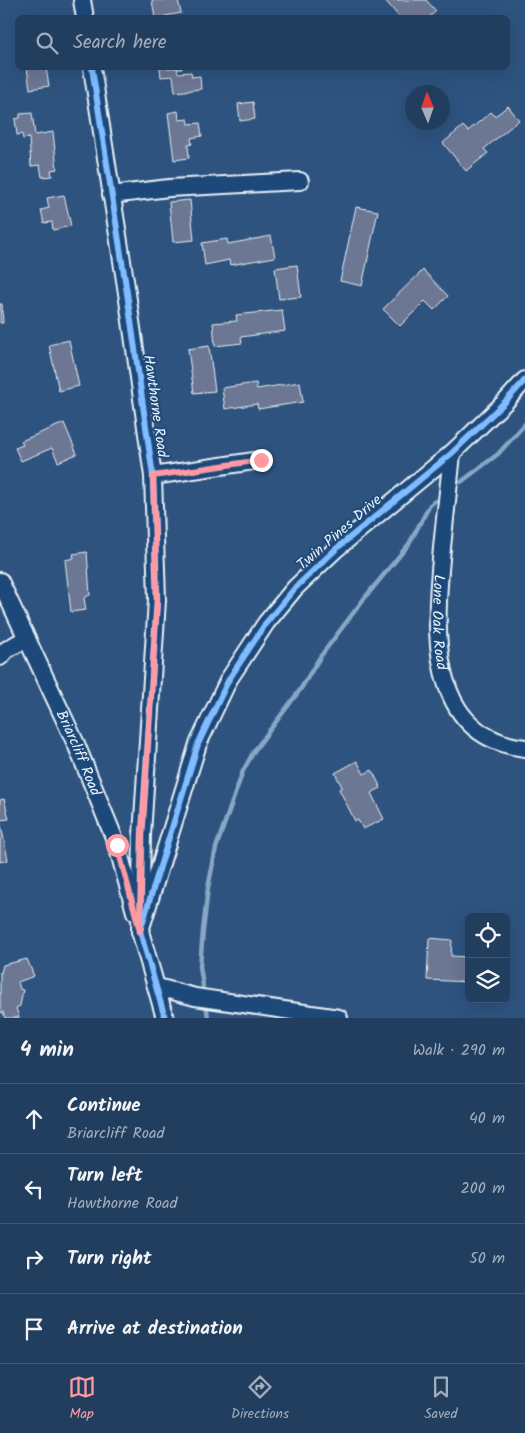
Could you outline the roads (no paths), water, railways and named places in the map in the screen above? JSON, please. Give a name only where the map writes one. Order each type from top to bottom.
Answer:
[{"type":"street","points":[[82,0],[84,15]]},
{"type":"street","name":"Hawthorne Road","points":[[92,70],[153,476],[157,600],[142,835],[140,931]]},
{"type":"street","points":[[111,195],[169,188],[300,181]]},
{"type":"street","name":"Twin Pines Drive","points":[[140,931],[198,744],[229,679],[266,623],[295,588],[336,548],[452,453],[525,380]]},
{"type":"street","name":"Lone Oak Road","points":[[452,453],[438,593],[438,648],[446,684],[459,712],[473,728],[492,738],[525,748]]},
{"type":"street","points":[[153,476],[261,460]]},
{"type":"street","name":"Briarcliff Road","points":[[0,581],[76,744],[117,845],[140,931]]},
{"type":"street","points":[[0,657],[6,650],[27,638]]},
{"type":"street","points":[[140,931],[165,1018]]},
{"type":"street","points":[[157,987],[195,997],[339,1018]]},
{"type":"waterway","points":[[461,482],[498,454],[525,424]]},
{"type":"waterway","points":[[203,986],[200,966],[208,888],[216,848],[243,771],[254,751],[300,690],[320,657],[409,544],[430,505],[435,501]]},
{"type":"waterway","points":[[206,1003],[208,1018]]}]
